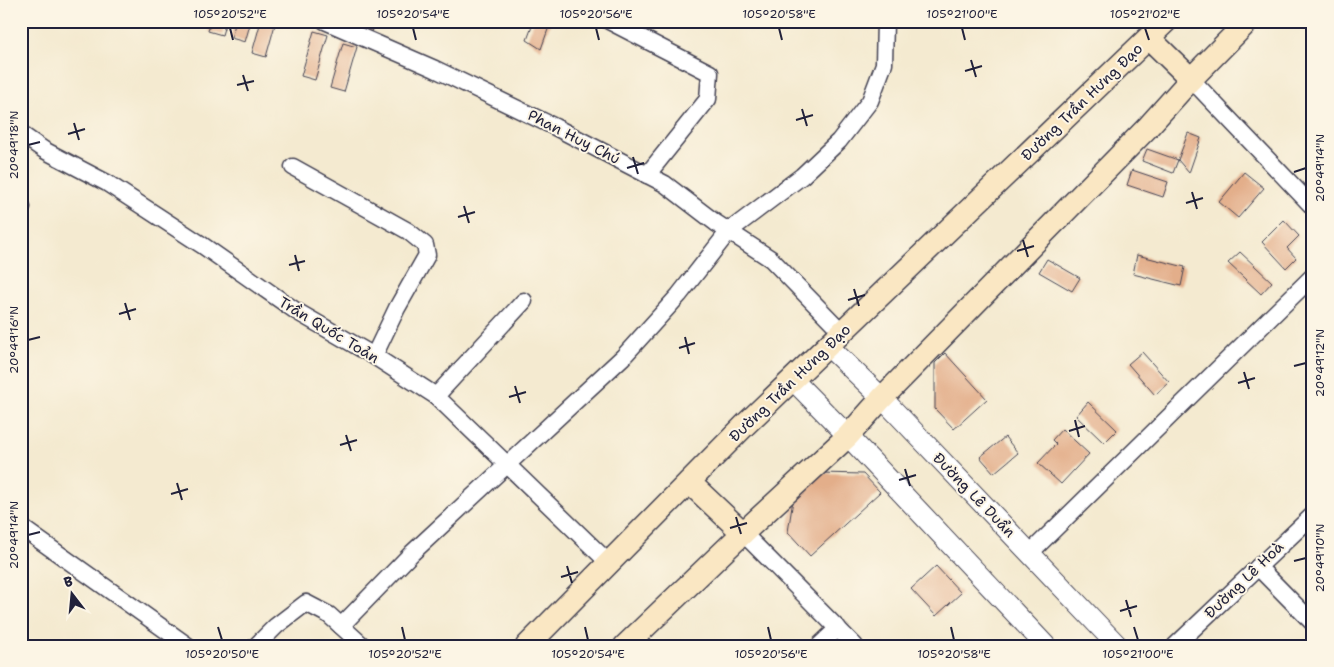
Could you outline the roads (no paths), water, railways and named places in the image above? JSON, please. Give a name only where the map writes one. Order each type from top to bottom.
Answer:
[{"type":"main road","name":"Đường Trần Hưng Đạo","points":[[527,646],[793,380],[1166,21]]},
{"type":"main road","points":[[625,646],[848,436],[882,398],[1147,128],[1191,79],[1248,21]]},
{"type":"main road","points":[[1149,38],[1191,79]]},
{"type":"main road","points":[[689,482],[743,533]]},
{"type":"street","name":"Phan Huy Chú","points":[[325,21],[436,69],[555,127],[665,184],[771,259],[835,339]]},
{"type":"street","points":[[609,21],[710,73],[708,99],[647,175]]},
{"type":"street","points":[[341,626],[412,553],[624,357],[679,295],[729,231],[802,176],[839,141],[870,101],[884,64],[885,21]]},
{"type":"street","points":[[1191,79],[1313,207]]},
{"type":"street","name":"Trần Quốc Toản","points":[[21,134],[44,150],[107,183],[202,245],[296,312],[374,356],[436,396],[609,563]]},
{"type":"street","points":[[293,167],[408,231],[425,244],[427,255],[396,308],[374,356]]},
{"type":"street","points":[[1030,552],[1313,276]]},
{"type":"street","points":[[436,396],[524,301]]},
{"type":"street","name":"Đường Lê Duẩn","points":[[835,339],[882,398],[1118,646]]},
{"type":"street","points":[[793,380],[1046,646]]},
{"type":"street","name":"Đường Lê Hoà","points":[[1175,646],[1313,515]]},
{"type":"street","points":[[21,527],[188,646]]},
{"type":"street","points":[[743,533],[855,646]]},
{"type":"street","points":[[1258,567],[1313,623]]},
{"type":"street","points":[[256,646],[276,626],[306,603],[328,615],[363,646]]},
{"type":"street","points":[[819,646],[838,628]]}]
